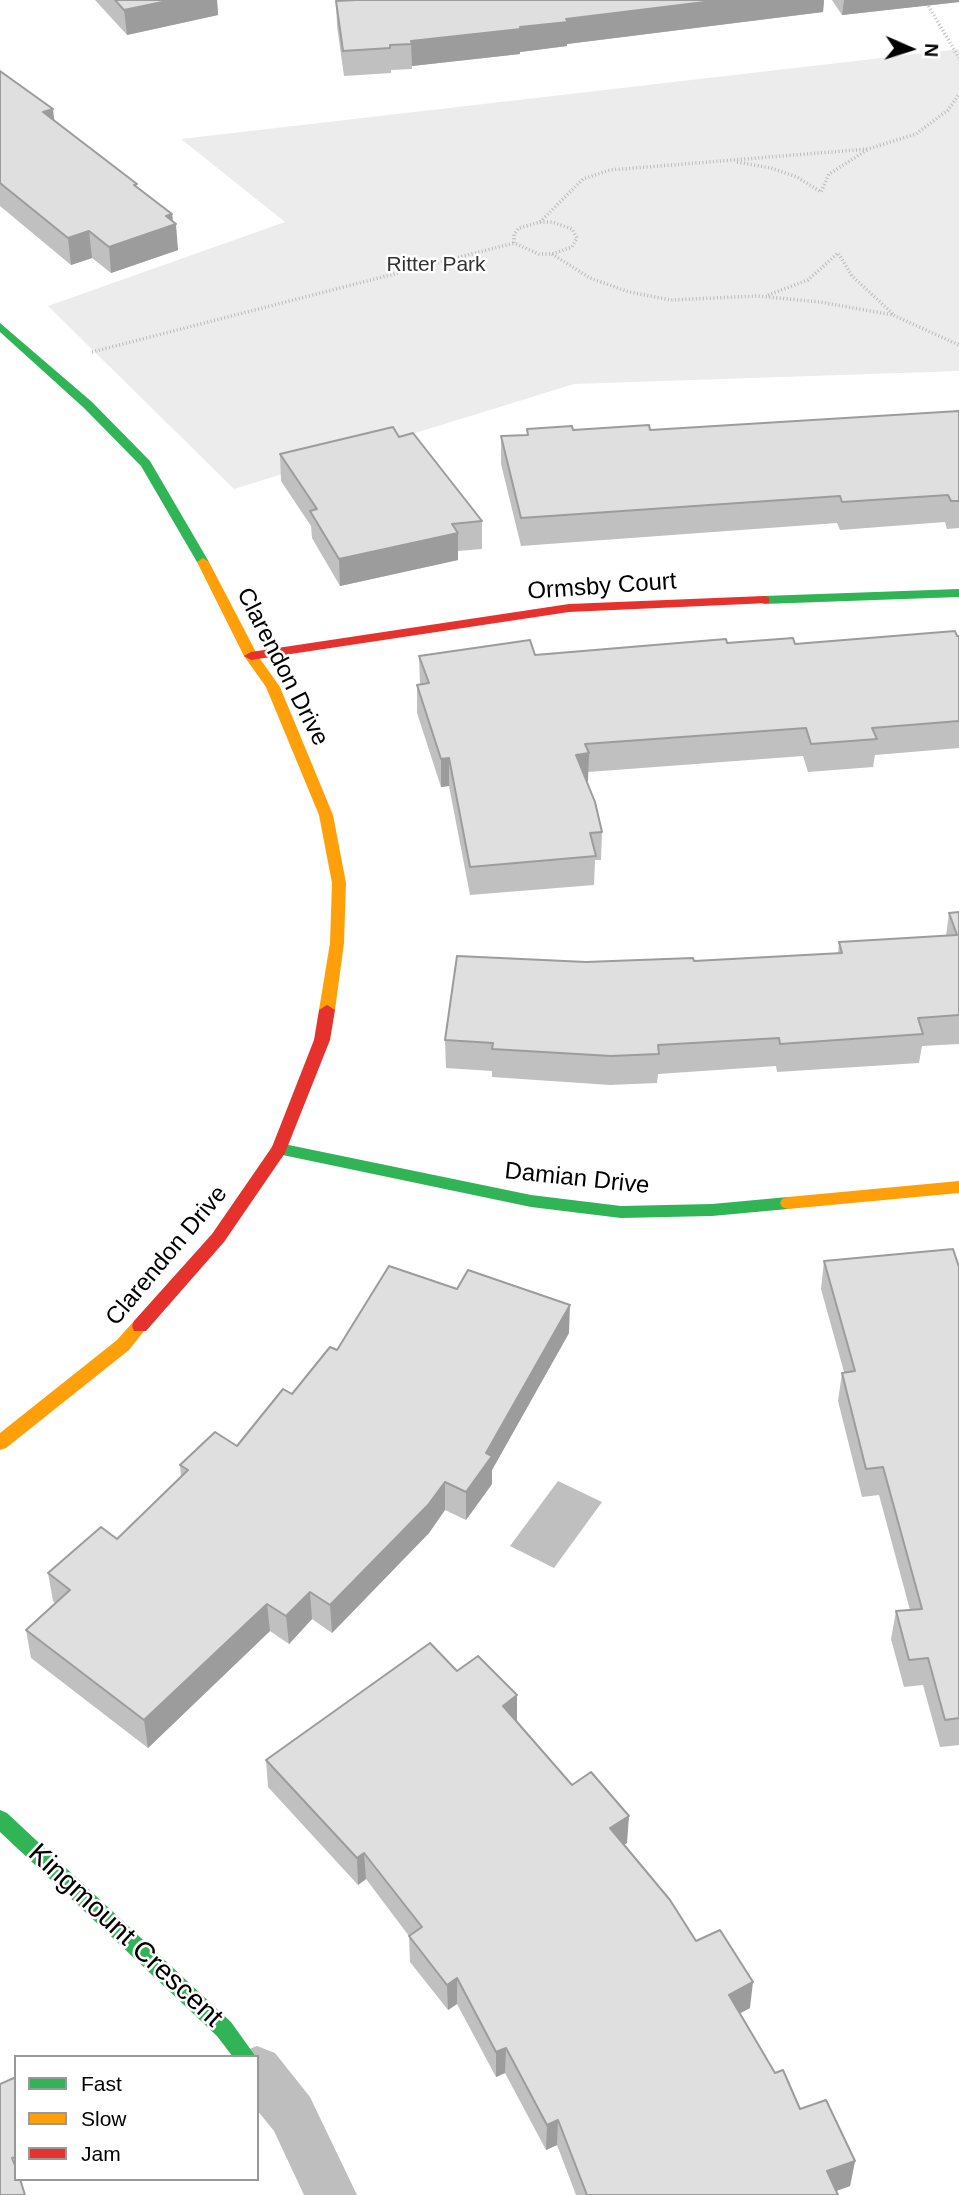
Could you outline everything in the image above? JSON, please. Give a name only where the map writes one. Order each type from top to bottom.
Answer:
[{"type":"street","name":"Clarendon Drive","points":[[0,326],[146,464],[200,553],[251,656],[273,687],[326,815],[339,883],[337,943],[322,1040],[279,1149],[218,1238],[123,1345],[0,1443]]},
{"type":"street","name":"Ormsby Court","points":[[251,656],[569,608],[959,593]]},
{"type":"street","name":"Damian Drive","points":[[279,1149],[531,1201],[621,1212],[712,1210],[959,1187]]},
{"type":"street","name":"Kingmount Crescent","points":[[0,1819],[224,2029],[244,2055]]},
{"type":"street","points":[[259,2073],[292,2114],[331,2195]]},
{"type":"path","points":[[925,0],[959,58]]},
{"type":"path","points":[[540,222],[583,179],[610,170],[868,149],[916,134],[948,110],[959,94]]},
{"type":"path","points":[[727,161],[771,168],[797,177],[821,192],[829,174],[868,149]]},
{"type":"path","points":[[514,243],[514,234],[519,228],[540,222],[564,225],[574,231],[577,238],[572,247],[552,254]]},
{"type":"path","points":[[43,365],[514,243],[527,251],[552,254],[590,278],[629,292],[671,300],[766,296],[893,315],[959,345]]},
{"type":"path","points":[[766,296],[808,280],[838,253],[852,276],[893,315]]},
{"type":"green space","name":"Ritter Park","points":[[959,49],[959,371],[574,384],[234,489],[48,306],[285,222],[181,139]]},
{"type":"shaded area","points":[[558,1481],[602,1502],[554,1568],[510,1546]]},
{"type":"building","points":[[115,0],[172,0],[124,10]]},
{"type":"building","points":[[721,0],[566,19],[568,22],[520,27],[521,29],[411,41],[412,44],[390,45],[390,48],[343,51],[336,1]]},
{"type":"building","points":[[0,71],[53,109],[43,112],[137,184],[134,185],[172,214],[166,216],[176,224],[109,247],[89,231],[68,238],[0,183]]},
{"type":"building","points":[[959,411],[959,501],[951,501],[948,495],[842,502],[840,496],[521,518],[501,436],[528,435],[527,429],[572,426],[573,430],[649,425],[650,430]]},
{"type":"building","points":[[393,427],[399,437],[413,433],[482,521],[452,524],[458,533],[339,559],[310,511],[317,509],[280,454]]},
{"type":"building","points":[[955,631],[959,636],[959,721],[872,728],[877,739],[811,744],[806,728],[585,744],[589,753],[576,755],[595,802],[602,832],[590,833],[596,856],[470,867],[449,758],[441,759],[417,685],[429,683],[419,656],[530,640],[535,655],[726,639],[727,643],[793,638],[795,644]]},
{"type":"building","points":[[959,912],[959,1015],[918,1018],[923,1034],[780,1044],[779,1038],[658,1045],[659,1054],[611,1056],[492,1049],[493,1043],[445,1040],[457,956],[586,962],[693,958],[694,961],[842,953],[839,942],[957,935],[949,913]]},
{"type":"building","points":[[953,1249],[959,1267],[959,1718],[945,1720],[928,1658],[909,1660],[896,1611],[922,1609],[883,1467],[866,1469],[842,1373],[855,1371],[824,1261]]},
{"type":"building","points":[[389,1266],[457,1289],[468,1270],[570,1305],[486,1453],[492,1456],[466,1492],[445,1482],[428,1505],[330,1605],[310,1592],[286,1616],[267,1604],[144,1720],[26,1630],[70,1590],[48,1573],[101,1527],[117,1539],[188,1470],[180,1465],[215,1432],[237,1446],[283,1389],[292,1394],[330,1347],[337,1350]]},
{"type":"building","points":[[430,1643],[457,1671],[478,1656],[517,1695],[503,1706],[572,1785],[591,1772],[629,1816],[610,1828],[670,1900],[696,1941],[720,1930],[753,1982],[729,1995],[775,2073],[783,2070],[800,2109],[826,2100],[855,2161],[827,2171],[838,2195],[587,2195],[558,2120],[547,2125],[506,2048],[496,2052],[457,1978],[447,1985],[409,1936],[422,1927],[364,1853],[357,1858],[266,1760]]},
{"type":"building","points":[[14,2078],[14,2181],[21,2181],[25,2195],[0,2195],[0,2084]]},
{"type":"traffic: fast","points":[[0,326],[88,405],[146,464],[203,562]]},
{"type":"traffic: fast","points":[[764,600],[959,593]]},
{"type":"traffic: fast","points":[[279,1149],[531,1201],[621,1212],[712,1210],[788,1203]]},
{"type":"traffic: fast","points":[[0,1819],[224,2029],[244,2055]]},
{"type":"traffic: slow","points":[[203,562],[251,656],[273,687],[326,815],[339,883],[337,943],[327,1010]]},
{"type":"traffic: slow","points":[[788,1203],[959,1187]]},
{"type":"traffic: slow","points":[[0,1443],[123,1345],[140,1326]]},
{"type":"traffic: jam","points":[[251,656],[569,608],[764,600]]},
{"type":"traffic: jam","points":[[140,1326],[218,1238],[279,1149],[322,1040],[327,1010]]}]
